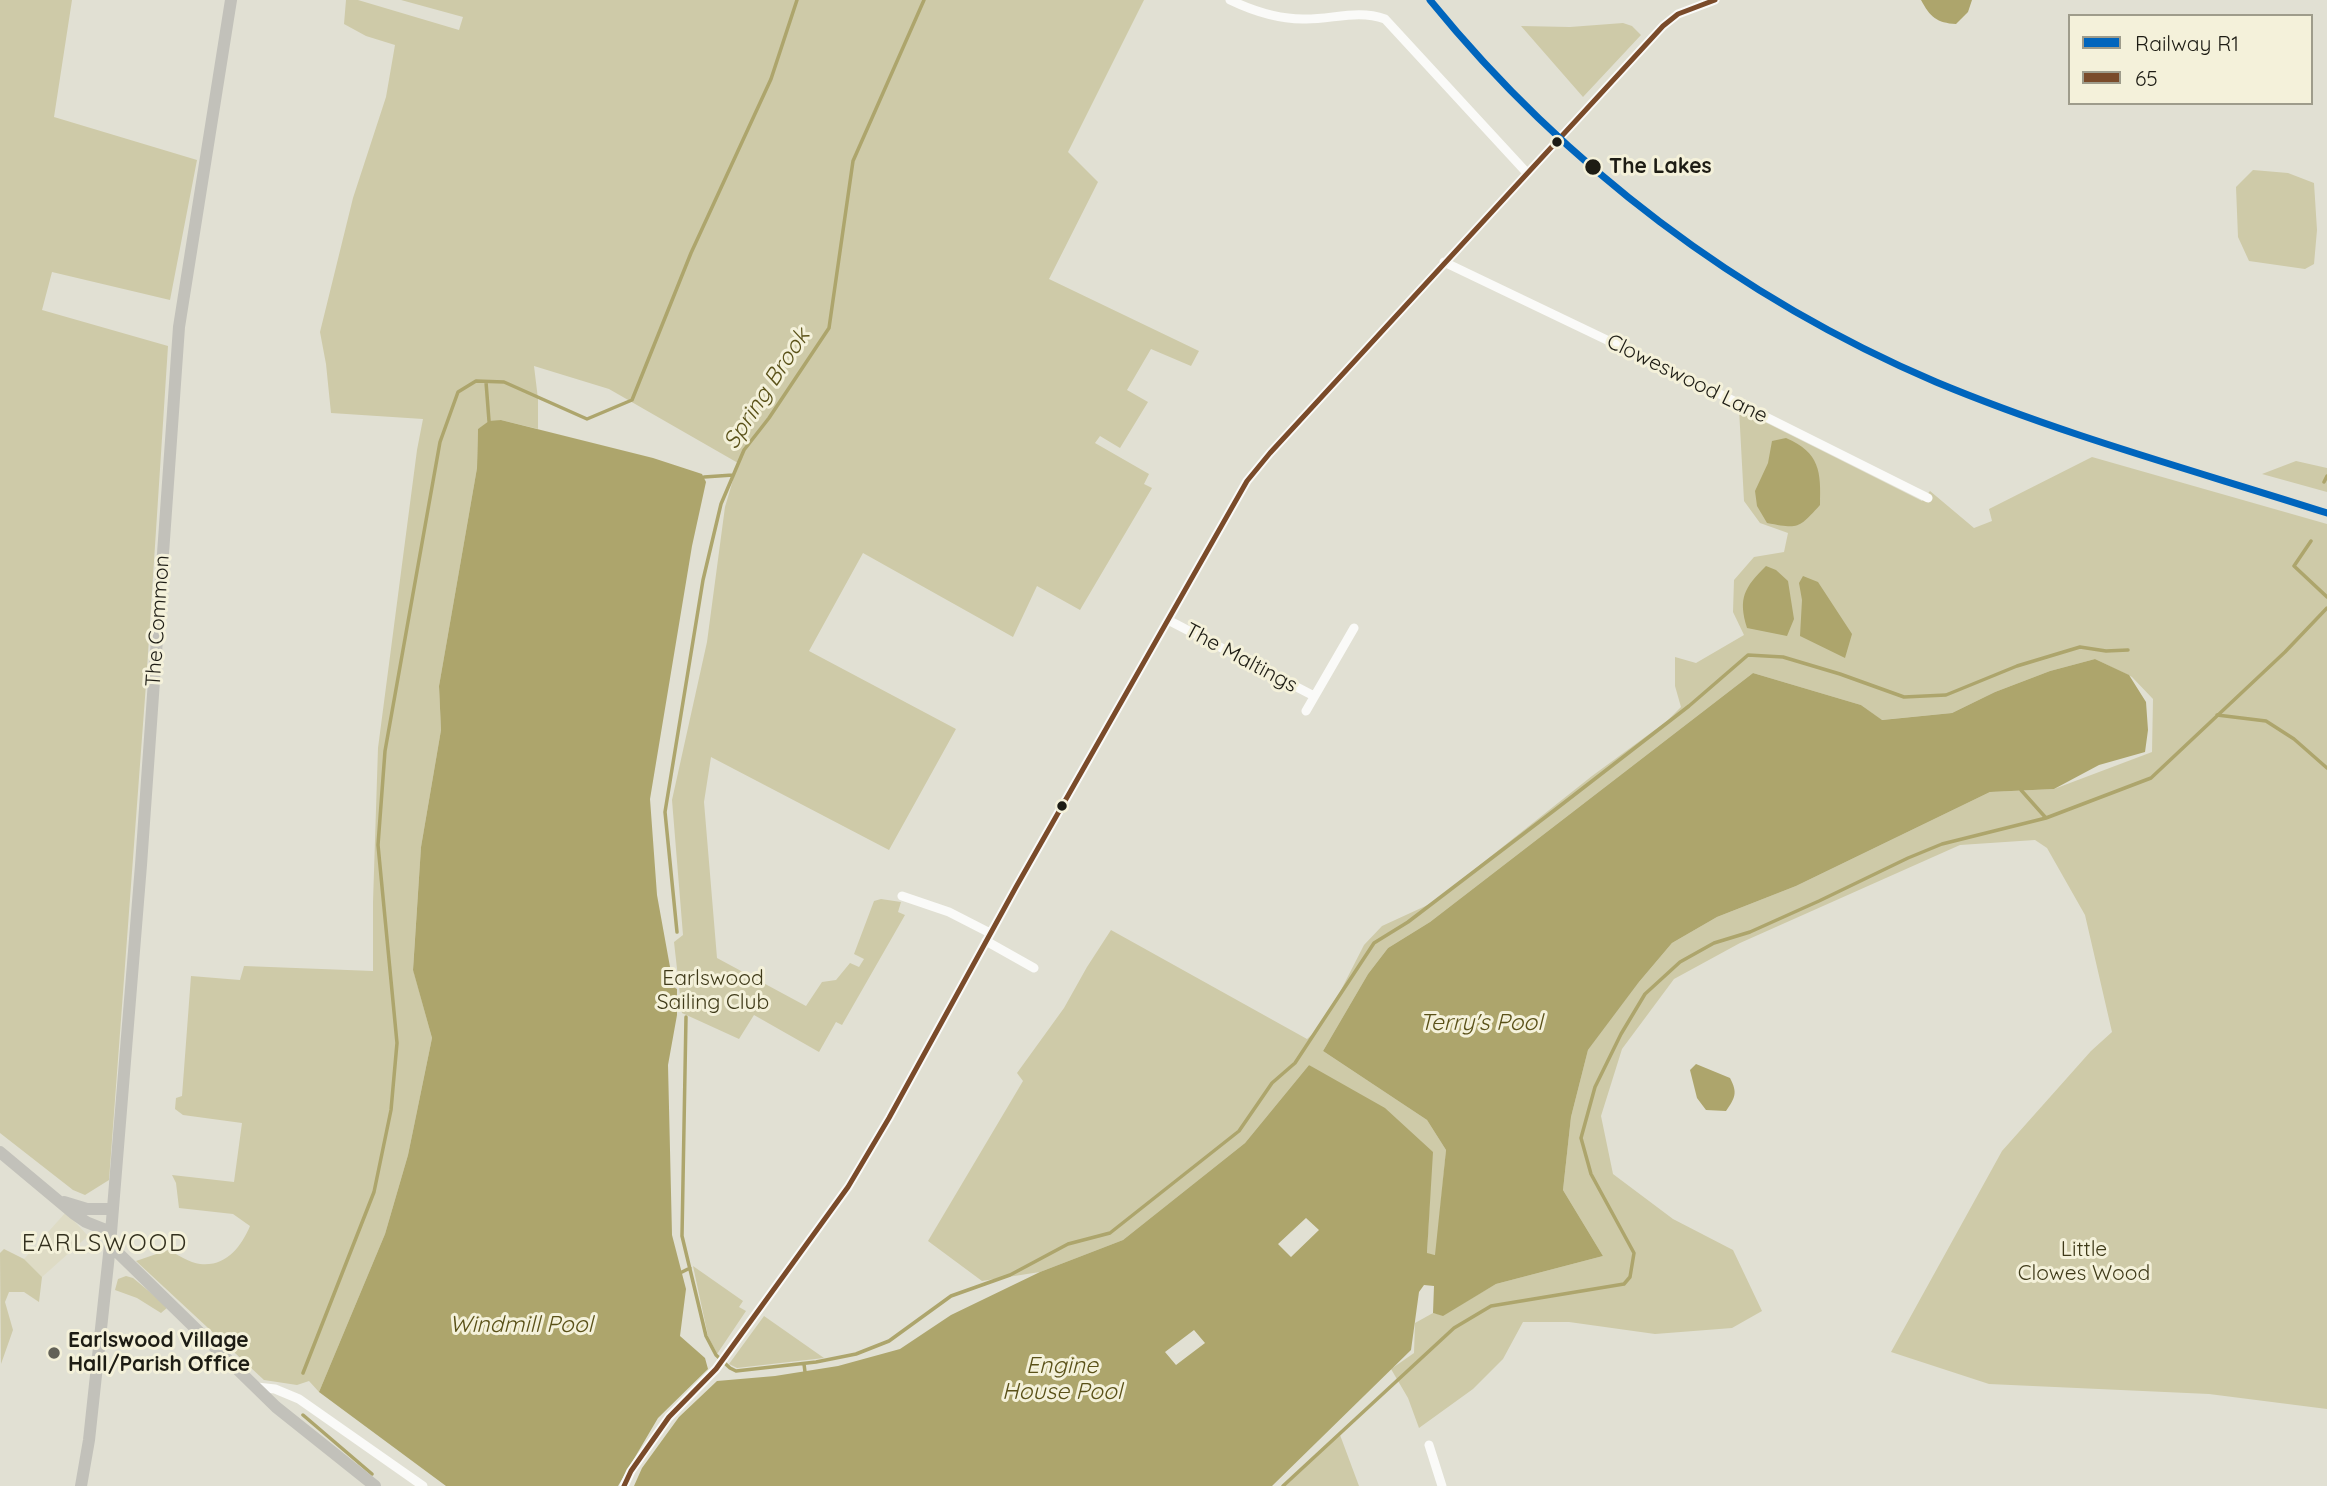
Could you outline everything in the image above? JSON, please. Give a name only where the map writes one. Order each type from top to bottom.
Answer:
[{"type":"main road","name":"The Common","points":[[81,1486],[89,1440],[113,1209],[142,851],[179,327],[231,0]]},
{"type":"main road","points":[[0,1152],[86,1222],[110,1238],[276,1407],[375,1486]]},
{"type":"main road","points":[[60,1201],[86,1209],[113,1209]]},
{"type":"street","points":[[1230,0],[1249,9],[1275,16],[1303,19],[1370,14],[1385,19],[1527,173]]},
{"type":"street","points":[[624,1486],[631,1471],[669,1417],[716,1369],[848,1187],[1247,481],[1444,262],[1663,26],[1678,14],[1715,0]]},
{"type":"street","name":"Cloweswood Lane","points":[[1444,262],[1730,399],[1928,498]]},
{"type":"street","name":"The Maltings","points":[[1168,620],[1314,696]]},
{"type":"street","name":"The Maltings","points":[[1306,711],[1354,628]]},
{"type":"street","points":[[902,896],[949,912],[1034,968]]},
{"type":"street","points":[[257,1387],[292,1395],[423,1486]]},
{"type":"street","points":[[1429,1445],[1442,1486]]},
{"type":"shaded area","points":[[66,1212],[88,1236],[42,1277],[24,1259]]},
{"type":"green space","points":[[0,0],[72,0],[54,117],[197,160],[170,300],[52,272],[42,310],[168,346],[109,1180],[85,1195],[73,1190],[0,1133]]},
{"type":"green space","name":"Earlswood Sailing Club","points":[[346,0],[358,0],[459,30],[463,17],[401,0],[1144,0],[1068,152],[1098,182],[1049,279],[1199,351],[1191,366],[1151,349],[1127,390],[1148,402],[1120,448],[1100,436],[1095,443],[1149,474],[1144,484],[1152,488],[1080,610],[1037,586],[1013,637],[863,553],[809,651],[956,729],[889,850],[711,757],[704,802],[717,958],[806,1006],[822,982],[836,980],[850,963],[859,967],[864,959],[854,954],[874,901],[881,899],[901,902],[898,912],[905,915],[842,1025],[836,1022],[819,1052],[754,1015],[739,1039],[682,1013],[674,942],[683,935],[672,800],[707,642],[725,507],[738,463],[609,389],[534,366],[538,429],[501,420],[478,429],[477,468],[439,686],[441,730],[421,847],[413,969],[432,1038],[408,1155],[385,1234],[319,1392],[309,1381],[297,1385],[264,1380],[136,1261],[168,1250],[196,1263],[218,1262],[237,1248],[250,1226],[233,1214],[179,1208],[176,1183],[172,1175],[234,1182],[242,1123],[183,1115],[175,1109],[176,1098],[182,1096],[191,976],[240,980],[244,966],[373,971],[378,748],[423,419],[331,413],[320,332],[353,198],[386,97],[395,45],[366,36],[344,24]]},
{"type":"green space","points":[[1623,23],[1632,26],[1641,35],[1583,97],[1521,26],[1570,27]]},
{"type":"green space","points":[[2253,170],[2288,173],[2314,183],[2317,230],[2314,264],[2305,269],[2249,261],[2238,237],[2236,187]]},
{"type":"green space","name":"Little Clowes Wood","points":[[1739,409],[1922,501],[1930,491],[1974,528],[1992,521],[1989,509],[2092,457],[2327,524],[2327,1409],[2209,1394],[1989,1384],[1891,1352],[2002,1151],[2091,1051],[2112,1032],[2085,915],[2047,848],[2035,840],[1960,845],[1740,943],[1674,979],[1622,1049],[1601,1116],[1613,1174],[1673,1219],[1733,1250],[1762,1311],[1732,1328],[1655,1334],[1569,1322],[1523,1322],[1503,1359],[1473,1389],[1419,1428],[1408,1398],[1391,1369],[1414,1353],[1415,1323],[1433,1313],[1443,1315],[1496,1284],[1603,1256],[1563,1190],[1571,1117],[1588,1050],[1672,943],[1717,917],[1796,886],[1990,792],[2054,789],[2152,752],[2153,699],[2132,677],[2095,659],[2050,671],[1995,692],[1952,713],[1881,720],[1861,705],[1753,673],[1430,922],[1388,948],[1368,974],[1323,1051],[1427,1120],[1446,1150],[1436,1255],[1427,1254],[1432,1152],[1309,1065],[1245,1143],[1123,1240],[1040,1272],[982,1281],[928,1241],[1023,1081],[1017,1073],[1064,1008],[1111,930],[1307,1039],[1317,1030],[1364,945],[1382,926],[1432,903],[1592,776],[1667,721],[1681,707],[1675,686],[1675,657],[1696,663],[1744,635],[1733,612],[1734,580],[1754,557],[1784,552],[1788,533],[1760,523],[1744,501]]},
{"type":"green space","points":[[2296,461],[2327,468],[2327,492],[2262,474]]},
{"type":"green space","points":[[4,1249],[24,1259],[42,1277],[39,1302],[24,1292],[9,1292],[5,1302],[13,1330],[1,1364],[0,1253]]},
{"type":"green space","points":[[693,1266],[743,1301],[739,1307],[746,1311],[717,1354],[708,1336]]},
{"type":"green space","points":[[126,1276],[133,1278],[168,1307],[161,1313],[137,1298],[115,1290],[118,1279]]},
{"type":"green space","points":[[764,1316],[824,1358],[737,1368],[729,1364]]},
{"type":"green space","points":[[1340,1435],[1359,1486],[1283,1486]]},
{"type":"water","points":[[1921,0],[1972,0],[1968,12],[1956,24],[1935,18]]},
{"type":"water","name":"Windmill Pool","points":[[501,420],[653,458],[702,474],[706,482],[692,546],[650,799],[657,895],[672,978],[669,984],[677,989],[677,1015],[668,1065],[672,1235],[686,1289],[680,1336],[705,1358],[708,1369],[658,1418],[618,1486],[446,1486],[319,1392],[385,1234],[408,1155],[432,1038],[413,970],[421,847],[441,730],[439,686],[477,468],[478,429],[489,421]]},
{"type":"water","points":[[1786,438],[1806,450],[1812,457],[1820,482],[1820,505],[1802,523],[1792,526],[1767,523],[1757,506],[1755,491],[1768,463],[1772,441]]},
{"type":"water","points":[[1766,566],[1776,570],[1788,581],[1794,619],[1787,636],[1747,628],[1744,618],[1745,594],[1752,581]]},
{"type":"water","points":[[1803,576],[1818,582],[1852,634],[1845,658],[1800,636],[1802,600],[1799,583]]},
{"type":"water","points":[[2095,659],[2129,675],[2146,702],[2148,730],[2145,752],[2099,765],[2054,789],[1990,792],[1796,886],[1717,917],[1672,943],[1588,1050],[1571,1117],[1563,1190],[1603,1256],[1496,1284],[1443,1316],[1433,1313],[1434,1286],[1424,1285],[1419,1292],[1411,1350],[1272,1486],[634,1486],[642,1468],[679,1417],[717,1381],[775,1376],[838,1366],[900,1349],[951,1315],[1040,1272],[1123,1240],[1245,1143],[1309,1065],[1385,1108],[1433,1152],[1427,1253],[1435,1255],[1446,1150],[1427,1120],[1323,1051],[1368,974],[1388,948],[1430,922],[1753,673],[1861,705],[1882,720],[1952,713],[1995,692],[2050,671]],"holes":[[[1306,1218],[1319,1230],[1291,1257],[1278,1244]],[[1194,1330],[1205,1343],[1176,1365],[1165,1352]]]},
{"type":"water","points":[[1696,1064],[1730,1078],[1734,1095],[1726,1111],[1706,1110],[1697,1098],[1690,1070]]},
{"type":"waterway","points":[[303,1373],[374,1192],[391,1110],[397,1043],[378,845],[385,751],[440,442],[458,392],[476,381],[504,382],[587,419],[632,400],[691,253],[771,79],[797,0]]},
{"type":"waterway","name":"Spring Brook","points":[[677,932],[665,812],[703,580],[721,504],[744,450],[769,418],[829,328],[853,161],[924,0]]},
{"type":"waterway","points":[[486,382],[489,421]]},
{"type":"waterway","points":[[704,477],[733,475]]},
{"type":"waterway","points":[[2324,482],[2327,476]]},
{"type":"waterway","points":[[2311,541],[2294,566],[2327,597]]},
{"type":"waterway","points":[[1283,1486],[1454,1328],[1491,1306],[1624,1284],[1630,1277],[1634,1253],[1591,1174],[1581,1138],[1595,1087],[1621,1034],[1645,994],[1680,962],[1714,943],[1750,932],[1942,844],[2046,818],[2151,778],[2285,652],[2327,608]]},
{"type":"waterway","points":[[686,1017],[682,1236],[706,1336],[716,1355],[736,1371],[816,1362],[856,1354],[889,1341],[951,1296],[1010,1275],[1068,1244],[1110,1233],[1239,1131],[1272,1083],[1295,1063],[1374,943],[1408,922],[1556,809],[1689,706],[1748,655],[1783,657],[1904,697],[1946,695],[2017,666],[2080,647],[2106,651],[2128,650]]},
{"type":"waterway","points":[[2217,715],[2266,721],[2294,739],[2327,768]]},
{"type":"waterway","points":[[2021,790],[2046,818]]},
{"type":"waterway","points":[[682,1272],[690,1268]]},
{"type":"waterway","points":[[804,1364],[805,1372]]},
{"type":"waterway","points":[[303,1415],[372,1474]]},
{"type":"rail line","name":"R1","points":[[1430,0],[1482,61],[1538,118],[1597,172],[1660,222],[1725,268],[1793,310],[1863,348],[1984,401],[2081,436],[2327,513]]},
{"type":"transit line","name":"65","points":[[624,1486],[631,1471],[669,1417],[716,1369],[848,1187],[1247,481],[1663,26],[1678,14],[1715,0]]},
{"type":"place","name":"The Lakes","points":[[1593,167]]},
{"type":"place","name":"Earlswood Village Hall/Parish Office","points":[[54,1353]]},
{"type":"district","name":"EARLSWOOD","points":[[105,1244]]},
{"type":"water label","name":"Terry's Pool","points":[[1481,1023]]},
{"type":"water label","name":"Engine House Pool","points":[[1062,1379]]}]
